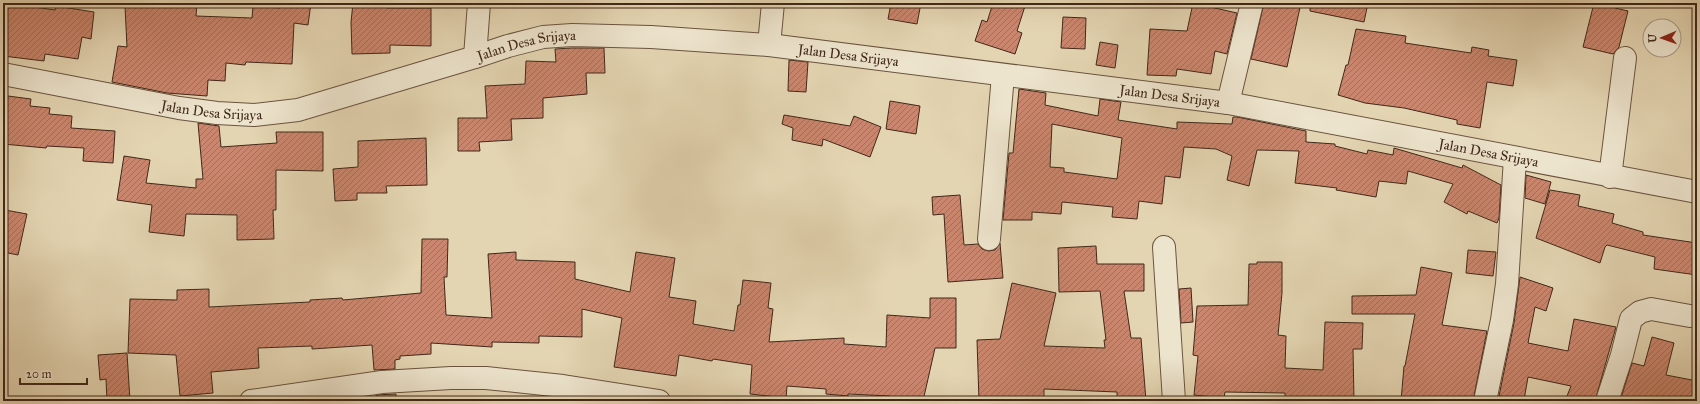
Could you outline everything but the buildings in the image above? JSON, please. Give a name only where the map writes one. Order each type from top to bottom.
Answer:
[{"type":"street","points":[[475,57],[479,3]]},
{"type":"street","points":[[769,46],[773,3]]},
{"type":"street","points":[[1228,103],[1252,3]]},
{"type":"street","name":"Jalan Desa Srijaya","points":[[3,74],[179,108],[217,113],[254,115],[298,110],[508,46],[543,37],[572,35],[652,37],[769,46],[1228,103],[1610,177],[1697,192]]},
{"type":"street","points":[[1610,177],[1626,58]]},
{"type":"street","points":[[989,239],[1003,75]]},
{"type":"street","points":[[1486,401],[1502,320],[1510,247],[1515,158]]},
{"type":"street","points":[[1164,247],[1174,401]]},
{"type":"street","points":[[1607,401],[1622,355],[1631,319],[1640,312],[1651,309],[1690,316]]},
{"type":"street","points":[[259,399],[382,382],[451,378],[486,378],[563,386],[659,401]]}]
